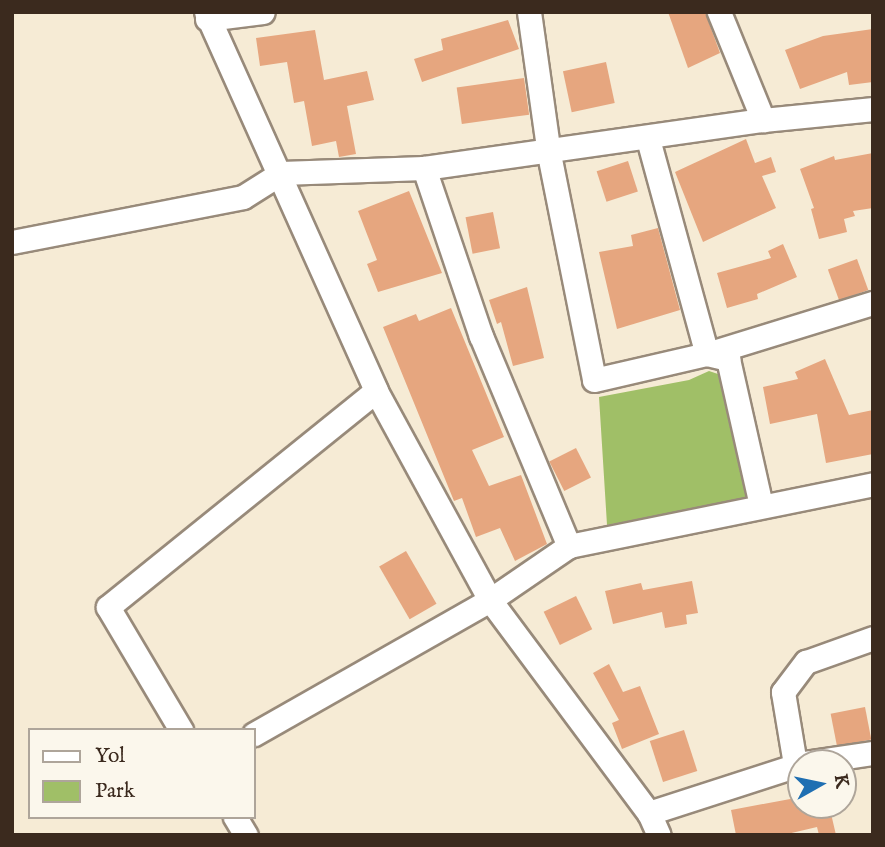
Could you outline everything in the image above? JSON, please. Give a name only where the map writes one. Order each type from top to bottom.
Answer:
[{"type":"street","points":[[263,12],[206,16],[281,173],[376,391],[490,600],[649,813],[659,835]]},
{"type":"street","points":[[529,12],[549,154],[594,380],[707,354],[873,303]]},
{"type":"street","points":[[719,12],[763,120]]},
{"type":"street","points":[[12,242],[243,197],[281,173],[424,168],[549,154],[763,120],[873,110]]},
{"type":"street","points":[[649,139],[707,354]]},
{"type":"street","points":[[424,168],[481,336],[569,546]]},
{"type":"street","points":[[707,354],[728,359],[761,505]]},
{"type":"street","points":[[180,728],[108,607],[376,391]]},
{"type":"street","points":[[256,733],[490,600],[569,546],[873,484]]},
{"type":"street","points":[[796,749],[783,692],[806,662],[873,638]]},
{"type":"street","points":[[649,813],[787,768]]},
{"type":"street","points":[[236,819],[246,835]]},
{"type":"green space","points":[[709,371],[718,374],[746,498],[607,525],[599,397],[689,380]]},
{"type":"building","points":[[668,12],[705,12],[720,53],[688,68]]},
{"type":"building","points":[[508,20],[519,49],[422,82],[414,59],[443,50],[441,39]]},
{"type":"building","points":[[873,29],[873,82],[849,85],[847,72],[800,89],[785,50],[823,36]]},
{"type":"building","points":[[315,30],[324,80],[367,71],[374,100],[347,106],[356,154],[339,157],[336,141],[312,146],[304,101],[294,103],[287,62],[260,66],[256,38]]},
{"type":"building","points":[[606,62],[615,103],[572,112],[563,71]]},
{"type":"building","points":[[524,78],[529,115],[462,124],[457,87]]},
{"type":"building","points":[[746,139],[755,163],[771,157],[776,172],[762,176],[776,208],[703,242],[675,172]]},
{"type":"building","points":[[873,153],[873,208],[853,211],[855,216],[844,219],[847,232],[819,239],[811,209],[814,208],[800,169],[834,156],[835,160]]},
{"type":"building","points":[[628,161],[638,191],[607,202],[597,171]]},
{"type":"building","points":[[409,191],[442,273],[378,292],[367,264],[377,260],[358,211]]},
{"type":"building","points":[[493,212],[500,248],[473,254],[466,217]]},
{"type":"building","points":[[658,228],[680,310],[617,329],[599,252],[633,246],[631,235]]},
{"type":"building","points":[[783,244],[797,277],[757,294],[758,299],[727,308],[717,273],[771,258],[768,251]]},
{"type":"building","points":[[857,259],[868,290],[839,301],[828,270]]},
{"type":"building","points":[[527,287],[544,358],[513,366],[501,322],[497,324],[489,300]]},
{"type":"building","points":[[451,308],[504,437],[472,450],[489,486],[521,475],[547,544],[515,561],[500,528],[476,537],[462,498],[454,501],[383,327],[416,314],[419,321]]},
{"type":"building","points":[[825,359],[849,415],[873,410],[873,454],[826,463],[817,414],[770,424],[763,387],[798,379],[795,372]]},
{"type":"building","points":[[576,448],[591,477],[564,491],[549,462]]},
{"type":"building","points":[[406,551],[436,604],[410,619],[379,566]]},
{"type":"building","points":[[692,581],[698,613],[686,615],[687,624],[665,628],[662,612],[613,624],[605,591],[641,583],[643,590]]},
{"type":"building","points":[[576,596],[592,629],[560,645],[544,612]]},
{"type":"building","points":[[609,664],[623,692],[640,686],[659,734],[622,749],[612,723],[619,720],[593,673]]},
{"type":"building","points":[[865,707],[871,739],[837,746],[831,714]]},
{"type":"building","points":[[684,730],[697,771],[663,782],[650,741]]},
{"type":"building","points":[[787,800],[787,819],[832,819],[836,835],[819,835],[817,827],[783,835],[736,835],[731,810]]}]
